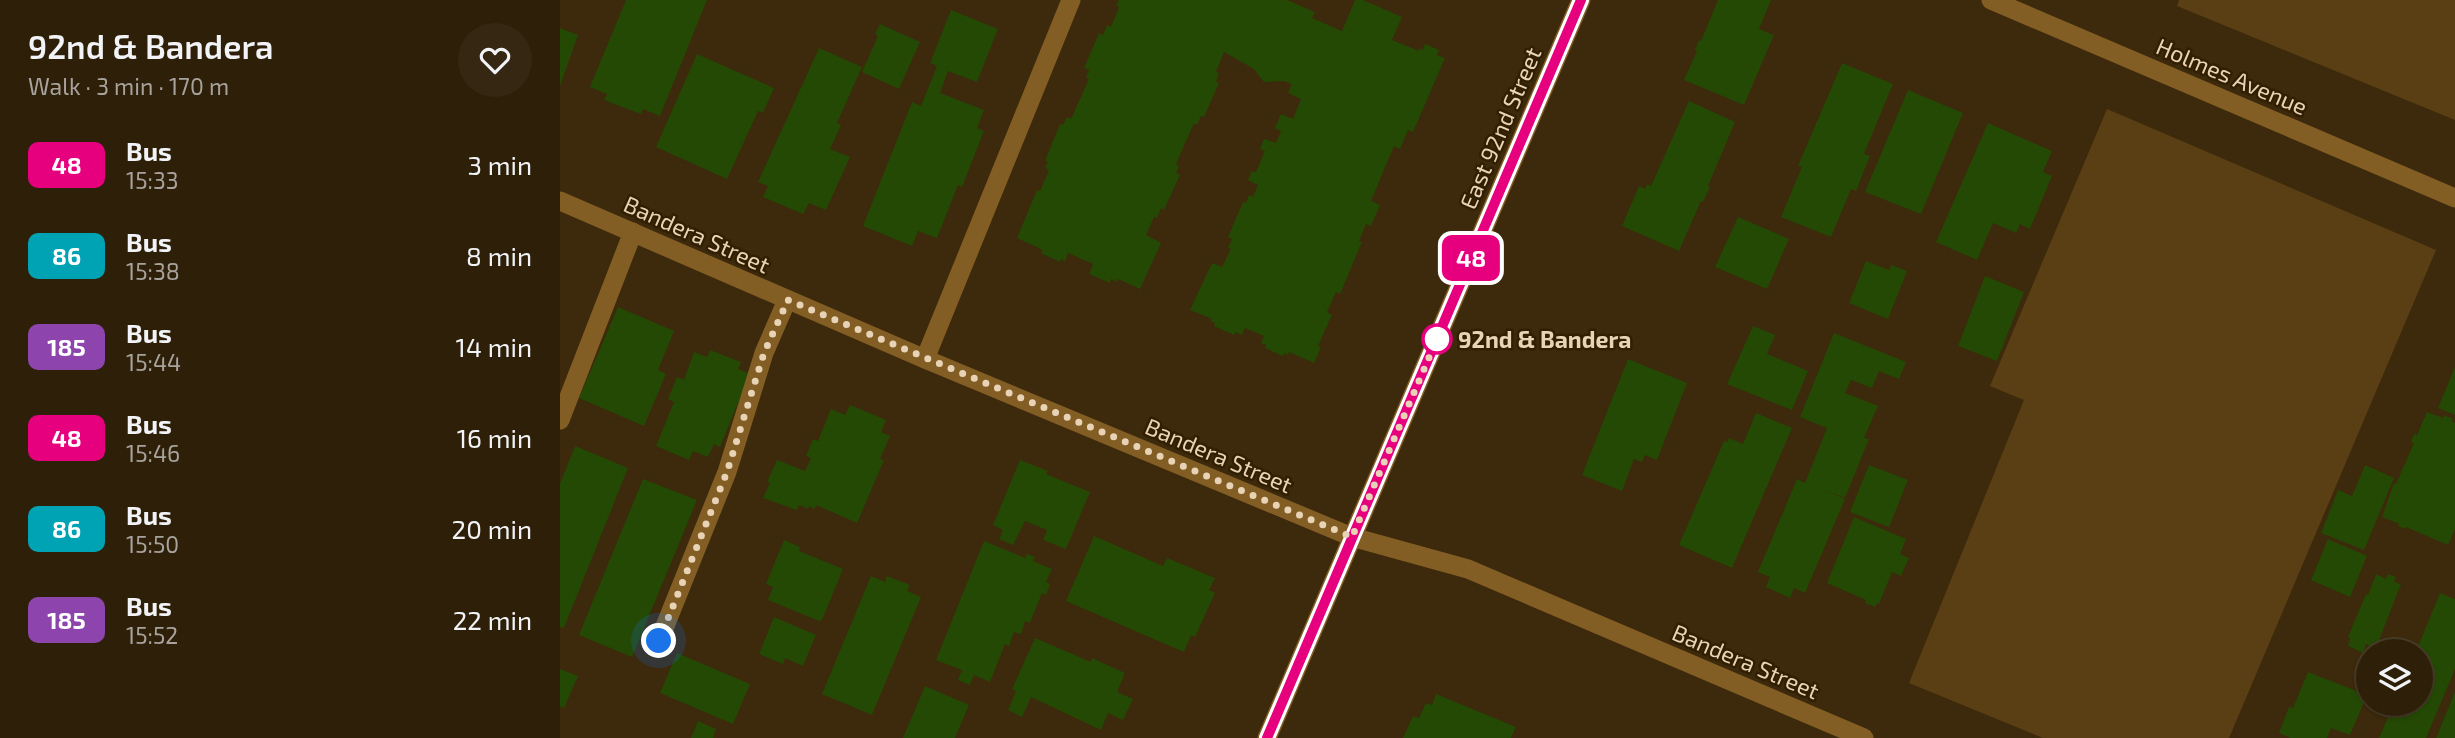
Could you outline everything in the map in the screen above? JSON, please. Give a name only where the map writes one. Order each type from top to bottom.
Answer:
[{"type":"street","points":[[925,359],[1071,0]]},
{"type":"street","name":"East 92nd Street","points":[[1267,738],[1581,0]]},
{"type":"street","name":"Holmes Avenue","points":[[1991,0],[2455,198]]},
{"type":"street","name":"Bandera Street","points":[[560,201],[925,359],[1352,537],[1468,569],[1864,738]]},
{"type":"street","points":[[560,420],[633,232]]},
{"type":"street","points":[[659,641],[727,472],[764,353],[788,300]]},
{"type":"shaded area","points":[[2179,0],[2455,0],[2455,120],[2177,6]]},
{"type":"shaded area","points":[[2107,109],[2436,250],[2229,738],[2043,738],[1909,683],[2024,400],[1990,386]]},
{"type":"building","points":[[626,0],[707,0],[660,116],[643,109],[641,114],[604,100],[607,94],[590,87]]},
{"type":"building","points":[[1119,0],[1287,0],[1315,12],[1312,18],[1342,31],[1355,0],[1363,0],[1402,17],[1392,40],[1419,51],[1420,48],[1423,50],[1425,44],[1439,50],[1437,55],[1445,58],[1413,132],[1408,130],[1400,149],[1394,146],[1371,201],[1380,205],[1371,226],[1366,224],[1359,241],[1362,242],[1340,294],[1336,292],[1327,312],[1332,315],[1318,346],[1321,347],[1314,363],[1289,352],[1283,356],[1265,348],[1266,345],[1261,343],[1264,336],[1245,328],[1242,335],[1236,332],[1234,335],[1214,326],[1212,319],[1190,310],[1212,263],[1222,267],[1231,249],[1228,248],[1232,239],[1228,237],[1243,202],[1246,203],[1249,195],[1253,197],[1258,185],[1248,180],[1252,171],[1256,172],[1265,151],[1260,149],[1264,139],[1276,143],[1281,131],[1275,128],[1281,114],[1293,119],[1301,99],[1288,93],[1292,84],[1284,81],[1264,82],[1254,69],[1224,52],[1216,72],[1219,73],[1216,81],[1219,83],[1204,117],[1201,116],[1197,125],[1194,123],[1176,164],[1179,166],[1176,173],[1180,175],[1164,210],[1161,208],[1157,218],[1154,217],[1146,235],[1161,243],[1140,289],[1118,279],[1117,282],[1111,279],[1110,283],[1089,274],[1093,264],[1068,253],[1065,261],[1061,259],[1060,262],[1017,238],[1037,190],[1040,191],[1049,170],[1045,168],[1048,162],[1045,161],[1060,124],[1063,125],[1067,117],[1071,119],[1089,79],[1086,78],[1089,70],[1084,68],[1099,33],[1103,35],[1107,25],[1111,27]]},
{"type":"building","points":[[1718,0],[1771,0],[1759,29],[1774,35],[1744,105],[1684,80]]},
{"type":"building","points":[[951,10],[998,29],[977,82],[948,71],[940,93],[984,110],[977,128],[984,131],[962,187],[958,185],[937,238],[918,231],[912,246],[863,226],[912,102],[921,106],[937,66],[930,63]]},
{"type":"building","points":[[880,24],[920,42],[899,89],[862,72],[878,36],[875,34]]},
{"type":"building","points":[[560,28],[578,35],[560,86]]},
{"type":"building","points":[[819,48],[862,67],[837,123],[841,125],[830,149],[850,157],[826,210],[809,203],[803,214],[763,197],[768,186],[758,182]]},
{"type":"building","points":[[697,54],[774,88],[763,113],[758,111],[727,179],[656,147]]},
{"type":"building","points":[[1842,63],[1893,84],[1864,154],[1870,156],[1856,191],[1851,189],[1831,237],[1781,217],[1802,167],[1798,166]]},
{"type":"building","points":[[1908,90],[1963,113],[1921,214],[1865,192]]},
{"type":"building","points":[[1689,101],[1735,122],[1708,186],[1710,187],[1679,251],[1622,226],[1639,186],[1645,189],[1647,184],[1651,186]]},
{"type":"building","points":[[1988,123],[2052,151],[2043,172],[2052,176],[2030,229],[2020,224],[2016,233],[1993,223],[1977,260],[1936,242]]},
{"type":"building","points":[[1738,217],[1789,239],[1767,289],[1715,267]]},
{"type":"building","points":[[1866,261],[1889,270],[1891,265],[1907,271],[1888,319],[1849,303]]},
{"type":"building","points":[[1985,276],[2024,292],[1997,361],[1958,346]]},
{"type":"building","points":[[618,307],[674,331],[658,370],[666,374],[644,426],[579,398]]},
{"type":"building","points":[[1753,326],[1775,335],[1767,354],[1808,371],[1792,410],[1727,384]]},
{"type":"building","points":[[1834,333],[1906,362],[1899,379],[1879,371],[1872,388],[1851,380],[1845,393],[1878,406],[1864,438],[1869,439],[1845,498],[1824,490],[1845,499],[1805,593],[1794,588],[1790,598],[1766,587],[1770,577],[1758,572],[1797,479],[1805,483],[1827,428],[1800,417]]},
{"type":"building","points":[[710,350],[741,362],[738,369],[750,374],[720,447],[714,444],[708,457],[693,451],[689,460],[656,446],[674,402],[668,399],[677,377],[684,380],[694,352],[707,357]]},
{"type":"building","points":[[1628,359],[1687,383],[1657,460],[1645,455],[1642,462],[1634,459],[1622,491],[1582,475]]},
{"type":"building","points":[[2455,367],[2455,415],[2438,408]]},
{"type":"building","points":[[850,405],[886,420],[881,432],[890,436],[880,459],[884,460],[857,523],[816,505],[815,509],[809,506],[808,509],[799,505],[797,510],[763,498],[777,460],[805,471],[811,458],[806,456],[813,439],[818,441],[831,409],[845,415]]},
{"type":"building","points":[[2427,412],[2443,418],[2444,415],[2455,423],[2455,529],[2448,545],[2382,517],[2394,483],[2396,484],[2414,443],[2411,442],[2414,434],[2417,435]]},
{"type":"building","points":[[1756,413],[1792,428],[1732,568],[1679,545],[1724,441],[1727,442],[1729,438],[1743,444]]},
{"type":"building","points":[[575,446],[628,468],[564,628],[560,627],[560,484]]},
{"type":"building","points":[[1020,460],[1090,492],[1066,549],[1043,540],[1047,530],[1025,521],[1013,545],[999,539],[1003,530],[993,525]]},
{"type":"building","points":[[1869,465],[1908,480],[1889,527],[1850,512]]},
{"type":"building","points":[[2365,465],[2394,478],[2364,550],[2321,533],[2338,490],[2352,496]]},
{"type":"building","points":[[643,479],[697,500],[632,657],[579,635]]},
{"type":"building","points":[[1854,517],[1906,539],[1900,554],[1909,558],[1901,576],[1892,572],[1879,604],[1875,607],[1865,603],[1866,600],[1827,583]]},
{"type":"building","points":[[1094,536],[1163,566],[1167,558],[1215,578],[1209,590],[1215,593],[1195,637],[1191,635],[1184,652],[1066,601]]},
{"type":"building","points":[[2328,539],[2367,556],[2350,597],[2311,580]]},
{"type":"building","points":[[784,540],[800,547],[799,551],[843,569],[822,620],[768,600],[773,587],[766,584]]},
{"type":"building","points":[[984,541],[1025,558],[1027,554],[1035,557],[1033,561],[1052,569],[1046,582],[1050,584],[1046,595],[1042,593],[1030,623],[1025,621],[1021,634],[1014,632],[1009,646],[1005,644],[990,682],[974,675],[970,685],[958,680],[962,670],[936,660]]},
{"type":"building","points":[[2376,574],[2386,579],[2388,574],[2396,577],[2394,582],[2401,584],[2380,639],[2356,639],[2356,650],[2348,646],[2348,637],[2366,594],[2368,595]]},
{"type":"building","points":[[871,576],[885,582],[887,576],[910,585],[907,591],[921,597],[872,715],[822,694]]},
{"type":"building","points":[[2440,593],[2455,599],[2455,669],[2426,738],[2379,738],[2389,716],[2433,716],[2433,639],[2421,639]]},
{"type":"building","points":[[774,617],[816,635],[803,666],[785,658],[783,664],[759,654]]},
{"type":"building","points":[[1035,638],[1125,673],[1117,692],[1133,699],[1123,720],[1108,713],[1101,730],[1031,697],[1022,717],[1008,710],[1016,691],[1012,689]]},
{"type":"building","points":[[677,653],[750,684],[733,724],[660,693]]},
{"type":"building","points":[[560,669],[578,676],[564,708],[560,706]]},
{"type":"building","points":[[2308,672],[2356,691],[2358,716],[2350,735],[2331,728],[2327,738],[2291,738],[2279,733],[2289,707],[2293,708]]},
{"type":"building","points":[[925,686],[969,705],[955,738],[903,738]]},
{"type":"building","points":[[2455,692],[2455,738],[2436,738]]},
{"type":"building","points":[[1436,694],[1516,727],[1511,738],[1403,738],[1413,716],[1419,718],[1426,703],[1432,705]]},
{"type":"building","points":[[698,721],[716,729],[713,738],[691,738]]},
{"type":"bus line","name":"48","points":[[1267,738],[1581,0]]},
{"type":"place","name":"92nd & Bandera","points":[[1437,339]]},
{"type":"route","points":[[659,641],[727,472],[764,353],[788,300],[1352,537],[1437,339]]}]
